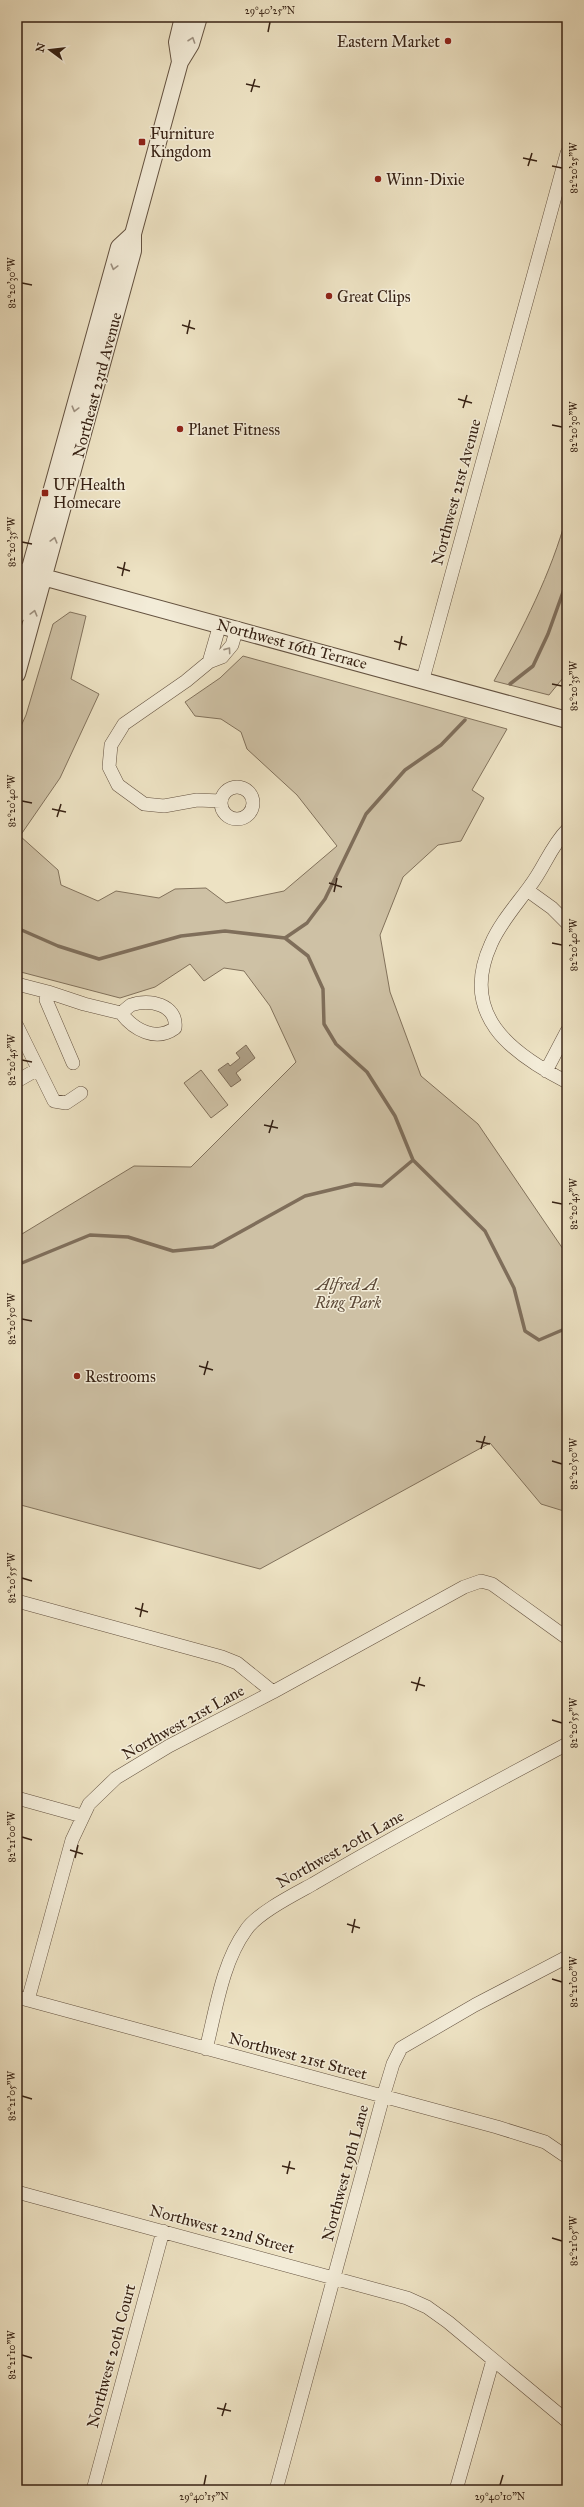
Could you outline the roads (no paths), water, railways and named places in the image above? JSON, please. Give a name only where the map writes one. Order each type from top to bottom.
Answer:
[{"type":"street","name":"Northeast 23rd Avenue","points":[[17,615],[30,573],[119,247],[133,234],[180,62],[177,42],[183,17]]},
{"type":"street","points":[[180,62],[191,44],[199,17]]},
{"type":"street","name":"Northwest 21st Avenue","points":[[423,679],[567,153]]},
{"type":"street","name":"Northeast 23rd Avenue","points":[[17,674],[30,573]]},
{"type":"street","name":"Northwest 16th Terrace","points":[[30,573],[237,628],[567,720]]},
{"type":"street","points":[[209,662],[220,624]]},
{"type":"street","points":[[221,801],[197,800],[164,806],[144,804],[118,785],[109,767],[111,745],[124,724],[186,681],[209,662],[226,653],[237,628]]},
{"type":"street","points":[[567,830],[555,842],[537,877],[491,943],[481,974],[481,997],[491,1025],[520,1053],[546,1071],[567,1082]]},
{"type":"street","points":[[528,890],[552,908],[567,923]]},
{"type":"street","points":[[17,984],[48,992],[84,1004],[121,1013]]},
{"type":"street","points":[[48,992],[46,1000],[73,1063]]},
{"type":"street","points":[[17,1026],[54,1101],[66,1103],[81,1093]]},
{"type":"street","points":[[546,1071],[567,1031]]},
{"type":"street","points":[[17,1081],[38,1069]]},
{"type":"street","name":"Northwest 21st Lane","points":[[22,1999],[72,1840],[82,1816],[89,1804],[116,1778],[169,1746],[273,1692],[450,1594],[481,1581],[492,1584],[567,1638]]},
{"type":"street","points":[[17,1601],[222,1657],[237,1663],[273,1692]]},
{"type":"street","name":"Northwest 20th Lane","points":[[206,2050],[221,1988],[234,1949],[246,1928],[272,1907],[567,1744]]},
{"type":"street","points":[[17,1798],[82,1816]]},
{"type":"street","name":"Northwest 19th Lane","points":[[276,2490],[383,2096],[393,2064],[401,2048],[476,2005],[567,1957]]},
{"type":"street","name":"Northwest 21st Street","points":[[22,1999],[206,2050],[504,2129],[545,2142],[567,2157]]},
{"type":"street","name":"Northwest 22nd Street","points":[[17,2192],[386,2292],[427,2307],[567,2421]]},
{"type":"street","name":"Northwest 20th Court","points":[[93,2490],[162,2231]]},
{"type":"street","points":[[456,2490],[493,2360]]},
{"type":"waterway","points":[[510,684],[533,666],[548,634],[567,581]]},
{"type":"waterway","points":[[285,938],[307,923],[325,899],[366,814],[405,770],[441,745],[465,720]]},
{"type":"waterway","points":[[17,928],[58,946],[99,959],[181,936],[225,931],[285,938]]},
{"type":"waterway","points":[[285,938],[308,956],[323,989],[324,1024],[336,1044],[367,1072],[395,1116],[413,1160],[485,1231],[514,1288],[525,1331],[539,1340],[567,1328]]},
{"type":"waterway","points":[[17,1265],[90,1235],[128,1237],[173,1251],[213,1247],[305,1196],[355,1184],[382,1186],[413,1160]]},
{"type":"place","name":"Eastern Market","points":[[448,41]]},
{"type":"place","name":"Furniture Kingdom","points":[[142,142]]},
{"type":"place","name":"Winn-Dixie","points":[[378,179]]},
{"type":"place","name":"Great Clips","points":[[329,296]]},
{"type":"place","name":"Planet Fitness","points":[[180,429]]},
{"type":"place","name":"UF Health Homecare","points":[[45,493]]},
{"type":"place","name":"Restrooms","points":[[77,1376]]},
{"type":"park label","name":"Alfred A. Ring Park","points":[[348,1293]]}]
